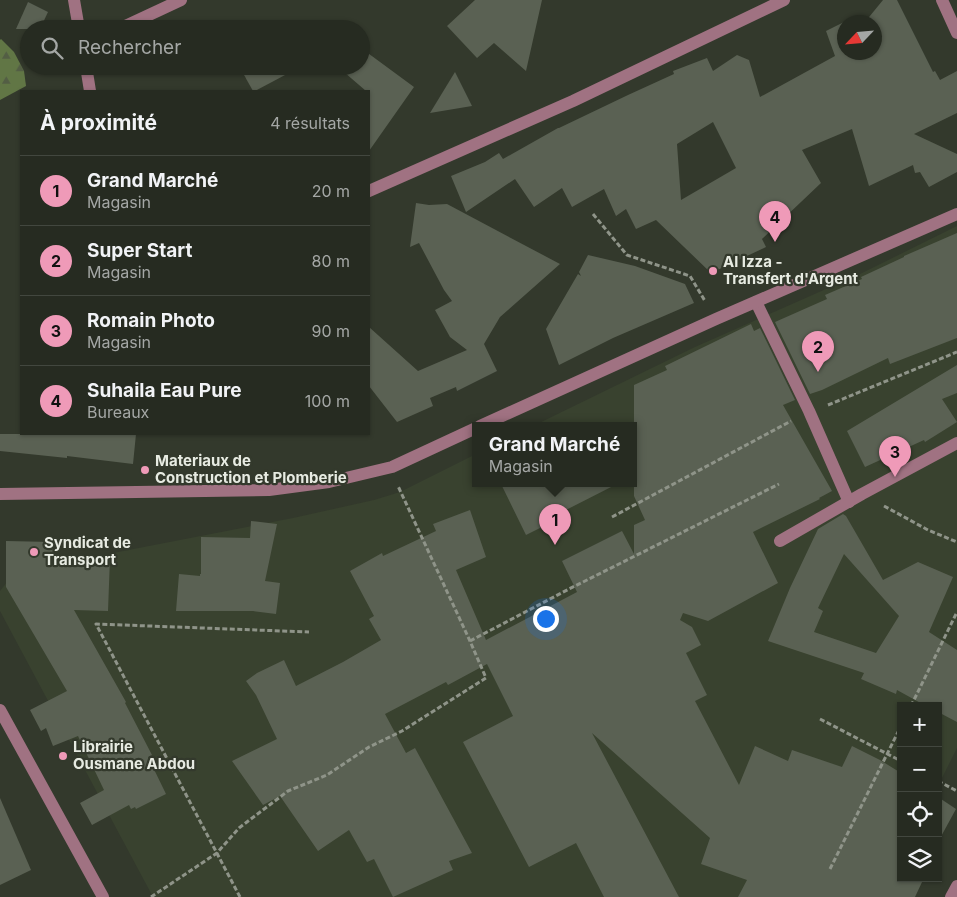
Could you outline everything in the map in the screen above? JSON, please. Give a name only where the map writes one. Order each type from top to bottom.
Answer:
[{"type":"street","points":[[74,0],[77,20]]},
{"type":"street","points":[[138,20],[181,0]]},
{"type":"street","points":[[370,191],[573,101],[784,0]]},
{"type":"street","points":[[942,0],[957,32]]},
{"type":"street","points":[[87,75],[90,90]]},
{"type":"street","points":[[489,422],[716,319],[957,214]]},
{"type":"street","points":[[756,302],[809,411],[849,502]]},
{"type":"street","points":[[0,494],[269,490],[329,482],[392,467],[472,430]]},
{"type":"street","points":[[780,541],[957,443]]},
{"type":"street","points":[[0,710],[103,897]]},
{"type":"street","points":[[951,897],[957,886]]},
{"type":"path","points":[[593,214],[628,255],[690,276],[716,319]]},
{"type":"path","points":[[612,517],[809,411],[831,405],[957,352]]},
{"type":"path","points":[[151,897],[217,853],[239,828],[288,791],[326,776],[368,747],[402,731],[486,678],[400,492],[392,467]]},
{"type":"path","points":[[470,641],[569,589],[779,484]]},
{"type":"path","points":[[862,494],[928,530],[957,542]]},
{"type":"path","points":[[913,702],[957,612]]},
{"type":"path","points":[[240,897],[96,624],[308,632]]},
{"type":"path","points":[[820,718],[897,760]]},
{"type":"path","points":[[830,869],[897,734]]},
{"type":"path","points":[[942,783],[957,791]]},
{"type":"shaded area","points":[[957,226],[957,748],[942,778],[942,702],[897,702],[897,869],[883,897],[153,897],[0,611],[0,591],[15,572],[293,518],[374,500],[400,492],[472,456],[472,487],[637,487],[637,422],[541,422],[695,347],[860,274]]},
{"type":"green space","points":[[0,40],[14,52],[20,63],[20,75],[25,75],[26,86],[0,100]]},
{"type":"building","points":[[475,0],[542,0],[526,71],[494,43],[477,58],[447,26]]},
{"type":"building","points":[[883,0],[897,0],[933,72],[935,71],[940,80],[957,71],[957,113],[914,134],[957,154],[957,172],[929,187],[920,172],[915,173],[913,165],[869,186],[852,129],[802,150],[821,183],[762,239],[766,247],[711,273],[656,220],[636,229],[626,209],[616,216],[604,189],[572,207],[562,188],[534,207],[515,179],[466,212],[451,176],[485,162],[499,153],[503,159],[558,128],[674,74],[673,71],[707,58],[713,71],[737,55],[749,60],[760,97],[835,56],[826,31],[837,26],[837,60],[882,60],[882,15],[871,15]],"holes":[[[713,122],[736,168],[681,200],[677,144]]]},
{"type":"building","points":[[28,2],[48,12],[44,20],[20,20]]},
{"type":"building","points":[[20,20],[20,29],[16,29]]},
{"type":"building","points":[[370,55],[414,87],[370,150],[370,90],[365,90],[347,75],[370,75]]},
{"type":"building","points":[[455,72],[472,106],[430,113]]},
{"type":"building","points":[[244,75],[285,75],[257,90],[252,90]]},
{"type":"building","points":[[416,203],[429,205],[447,204],[560,264],[500,317],[484,344],[497,371],[457,391],[456,387],[430,398],[433,406],[397,422],[370,387],[370,328],[418,371],[467,350],[450,337],[435,310],[452,301],[444,290],[419,243],[410,247]]},
{"type":"building","points":[[957,233],[957,338],[890,364],[888,358],[810,394],[775,322],[827,299],[825,295],[862,279],[861,277]]},
{"type":"building","points":[[588,255],[635,266],[685,284],[694,303],[613,338],[559,365],[546,329],[578,274],[581,276],[579,272]]},
{"type":"building","points":[[751,324],[754,331],[760,328],[795,400],[783,405],[832,491],[820,499],[753,532],[778,583],[708,621],[683,613],[680,620],[692,627],[701,645],[686,653],[707,695],[695,701],[739,785],[755,746],[788,761],[792,750],[842,767],[852,746],[897,771],[897,882],[922,882],[915,897],[738,897],[747,880],[701,864],[710,838],[592,733],[679,897],[604,897],[576,843],[529,867],[463,742],[513,716],[487,664],[448,685],[446,682],[385,714],[406,753],[415,748],[472,853],[449,861],[453,870],[393,897],[374,859],[367,862],[349,830],[318,851],[280,796],[263,805],[232,761],[277,739],[256,695],[246,681],[257,673],[284,660],[296,686],[381,640],[369,619],[374,616],[350,571],[382,553],[383,556],[436,531],[433,524],[470,510],[486,557],[456,570],[486,640],[577,592],[562,561],[622,531],[634,554],[634,525],[645,520],[634,496],[634,487],[637,487],[637,422],[634,422],[634,385],[667,370],[665,366]]},
{"type":"building","points":[[957,365],[957,393],[942,399],[957,422],[925,442],[924,440],[865,467],[847,431]]},
{"type":"building","points":[[0,434],[136,435],[133,464],[67,456],[67,458],[0,451]]},
{"type":"building","points":[[502,487],[611,487],[562,512],[564,516],[526,535]]},
{"type":"building","points":[[843,514],[846,516],[883,580],[918,562],[953,577],[929,632],[957,650],[957,722],[942,714],[942,702],[919,702],[897,690],[896,694],[861,679],[864,673],[768,641],[790,588],[818,529]],"holes":[[[844,554],[899,616],[876,653],[814,632],[823,611],[818,608]]]},
{"type":"building","points":[[251,521],[277,524],[265,581],[280,583],[276,614],[253,611],[176,611],[179,574],[200,576],[201,574],[201,537],[250,538]]},
{"type":"building","points":[[6,541],[53,542],[53,556],[110,558],[108,611],[74,610],[126,702],[152,755],[148,757],[166,794],[136,809],[135,807],[131,809],[129,805],[92,825],[80,803],[104,790],[78,736],[53,746],[46,728],[41,731],[30,710],[67,691],[6,587]]},
{"type":"building","points":[[0,798],[31,870],[0,885]]},
{"type":"building","points":[[942,800],[956,809],[942,835]]},
{"type":"place","name":"Suhaila Eau Pure","points":[[775,242]]},
{"type":"place","name":"Al Izza - Transfert d'Argent","points":[[713,271]]},
{"type":"place","name":"Super Start","points":[[818,372]]},
{"type":"place","name":"Materiaux de Construction et Plomberie","points":[[145,470]]},
{"type":"place","name":"Romain Photo","points":[[895,477]]},
{"type":"place","name":"Grand Marché","points":[[555,545]]},
{"type":"place","name":"Syndicat de Transport","points":[[34,552]]},
{"type":"place","name":"Librairie Ousmane Abdou","points":[[63,756]]}]
